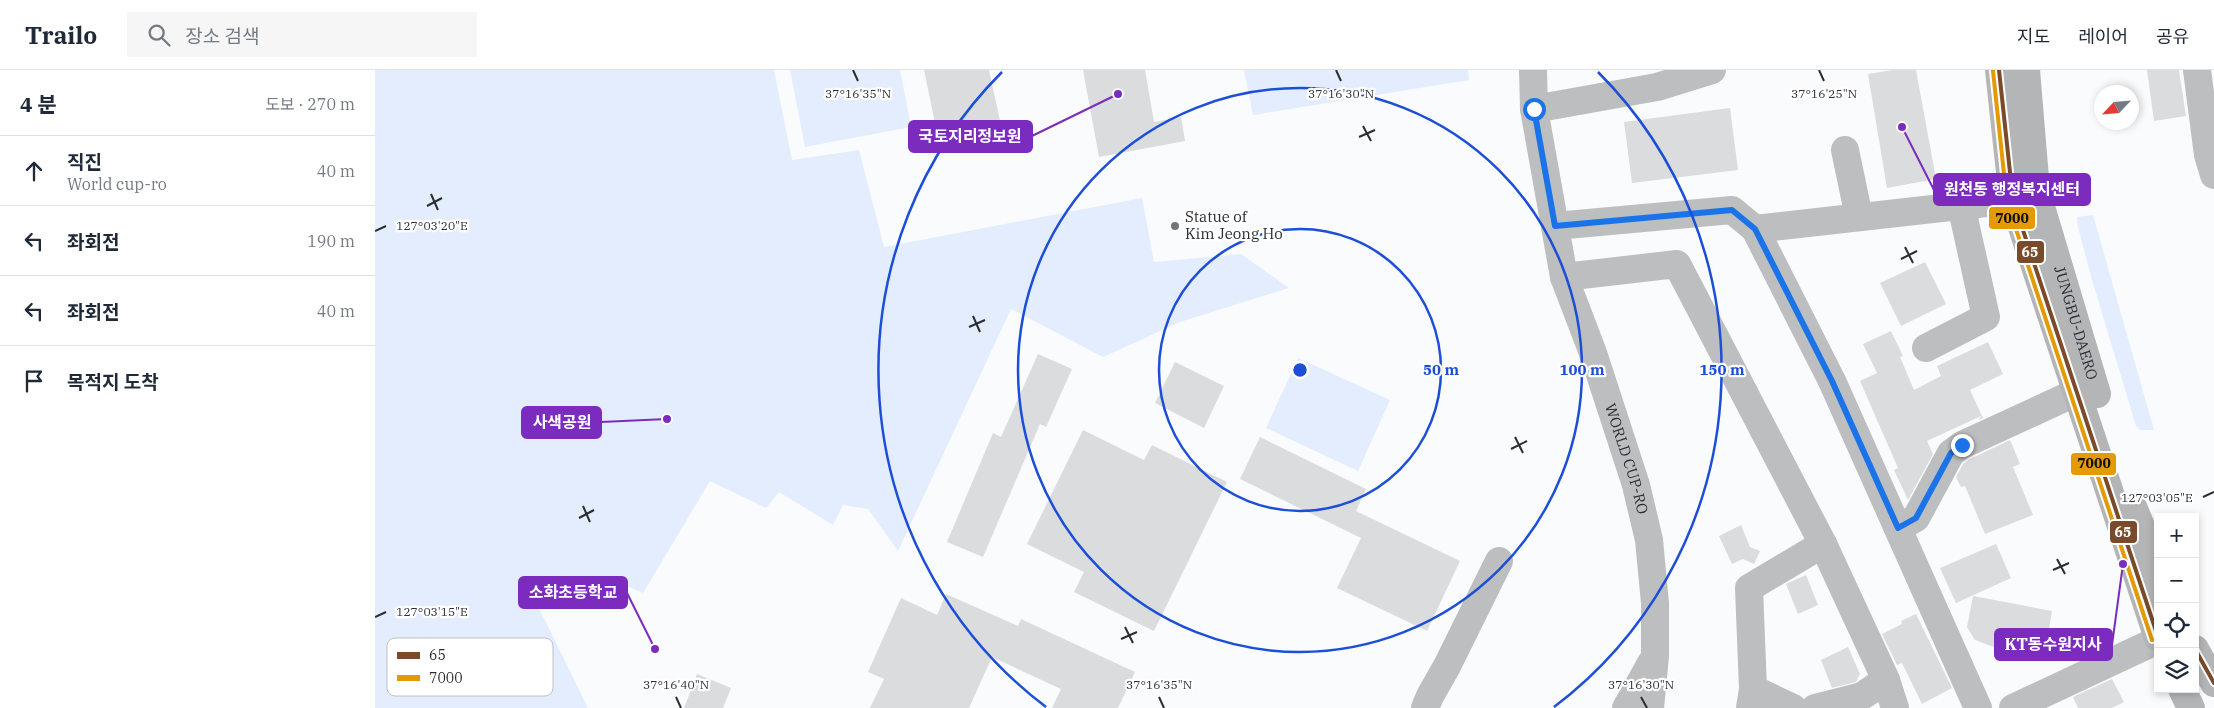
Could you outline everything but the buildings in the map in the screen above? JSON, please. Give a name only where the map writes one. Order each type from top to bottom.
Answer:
[{"type":"main road","name":"JUNGBU-DAERO","points":[[1999,70],[2013,200],[2154,627]]},
{"type":"main road","name":"JUNGBU-DAERO","points":[[2026,70],[2036,190],[2086,360],[2140,527],[2154,559]]},
{"type":"main road","points":[[2199,656],[2214,683]]},
{"type":"main road","points":[[2184,693],[2191,708]]},
{"type":"street","name":"WORLD CUP-RO","points":[[1533,70],[1534,109],[1564,277],[1593,353],[1636,485],[1650,549],[1655,603],[1655,656],[1650,708]]},
{"type":"street","points":[[1534,109],[1657,86],[1712,70]]},
{"type":"street","points":[[2197,70],[2212,161]]},
{"type":"street","points":[[1845,150],[1859,217]]},
{"type":"street","points":[[1755,229],[2013,200]]},
{"type":"street","points":[[1926,348],[1986,317],[1961,205]]},
{"type":"street","points":[[1555,226],[1732,210],[1755,229],[1832,381],[1978,708]]},
{"type":"street","points":[[1564,277],[1677,264],[1823,544],[1886,680],[1895,708]]},
{"type":"street","points":[[1898,528],[1916,518],[1951,453],[1962,445],[2077,392]]},
{"type":"street","points":[[1793,708],[1751,698],[1749,588],[1823,544]]},
{"type":"street","points":[[1425,708],[1499,561]]},
{"type":"street","points":[[2013,708],[2154,641]]},
{"type":"street","points":[[1626,708],[1655,656]]},
{"type":"street","points":[[1815,708],[1862,696],[1886,680]]},
{"type":"shaded area","points":[[375,70],[774,70],[792,160],[859,150],[884,247],[1142,198],[1154,262],[1241,254],[1289,288],[1180,322],[1103,357],[1011,309],[898,551],[868,509],[843,505],[833,525],[779,492],[766,508],[710,481],[643,593],[609,578],[536,602],[588,708],[375,708]]},
{"type":"shaded area","points":[[790,70],[900,70],[911,127],[805,147]]},
{"type":"shaded area","points":[[1244,70],[1468,70],[1469,80],[1253,115]]},
{"type":"shaded area","points":[[2093,215],[2154,430],[2140,430],[2136,426],[2092,280],[2077,217]]},
{"type":"shaded area","points":[[1298,358],[1390,400],[1358,471],[1266,428]]},
{"type":"transit line","name":"65","points":[[1999,70],[2013,200],[2154,625]]},
{"type":"transit line","name":"7000","points":[[1993,71],[2007,202],[2152,640]]},
{"type":"transit line","name":"65","points":[[2199,656],[2214,683]]},
{"type":"place","name":"국토지리정보원","points":[[1118,94]]},
{"type":"place","name":"원천동 행정복지센터","points":[[1902,127]]},
{"type":"place","name":"Statue of Kim Jeong Ho","points":[[1175,226]]},
{"type":"place","name":"사색공원","points":[[667,419]]},
{"type":"place","name":"KT동수원지사","points":[[2123,564]]},
{"type":"place","name":"소화초등학교","points":[[655,649]]},
{"type":"route","points":[[1534,109],[1555,226],[1732,210],[1755,229],[1832,381],[1898,528],[1916,518],[1951,453],[1962,445]]}]
